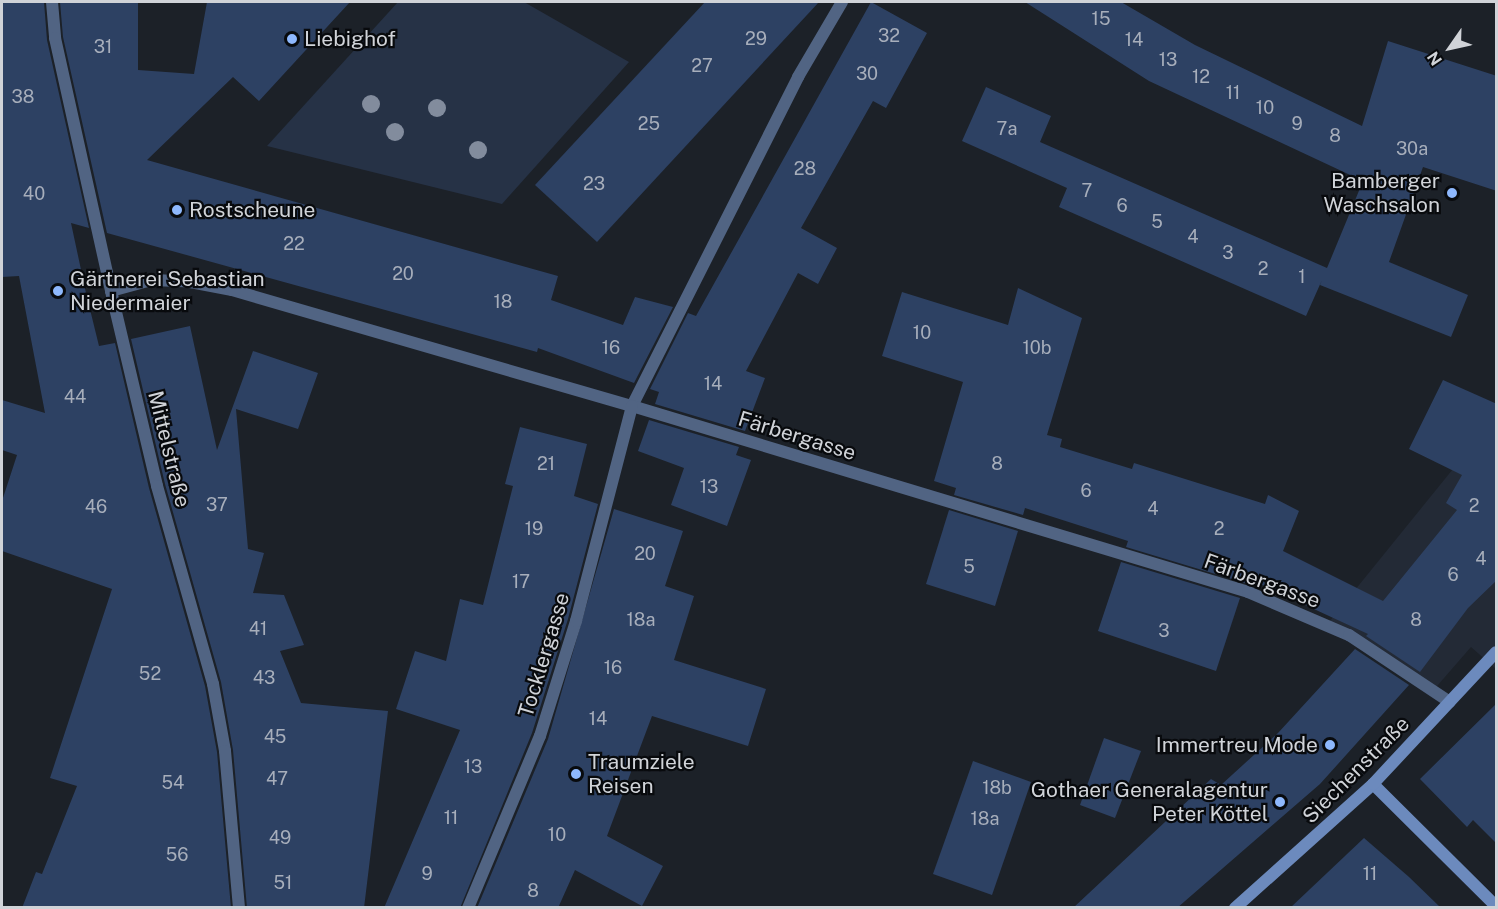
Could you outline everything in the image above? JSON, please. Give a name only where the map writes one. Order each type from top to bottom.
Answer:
[{"type":"street","name":"Mittelstraße","points":[[52,2],[56,38],[111,291],[157,486],[213,684],[225,751],[239,908]]},
{"type":"street","name":"Tocklergasse","points":[[468,908],[540,736],[576,621],[632,406],[798,77],[842,2]]},
{"type":"street","name":"Färbergasse","points":[[111,291],[152,280],[185,281],[232,290],[632,406],[1248,592],[1349,635],[1450,702]]},
{"type":"street","name":"Siechenstraße","points":[[1235,908],[1373,784],[1497,652]]},
{"type":"street","points":[[1373,784],[1497,906]]},
{"type":"shaded area","points":[[398,2],[524,2],[629,62],[502,204],[267,146]]},
{"type":"shaded area","points":[[1496,404],[1496,669],[1471,647],[1431,693],[1325,627],[1474,443]]},
{"type":"building","points":[[2,2],[44,2],[47,40],[89,228],[71,223],[86,293],[99,346],[115,343],[149,488],[205,686],[217,752],[231,908],[22,908],[36,872],[42,874],[77,786],[50,778],[112,589],[2,551],[2,501],[17,455],[2,450],[2,400],[45,413],[19,276],[2,277]]},
{"type":"building","points":[[60,2],[138,2],[138,70],[194,74],[207,2],[350,2],[259,101],[233,77],[147,160],[558,276],[551,300],[623,325],[635,297],[673,307],[634,383],[538,348],[537,352],[107,233],[63,37]]},
{"type":"building","points":[[705,2],[819,2],[597,242],[535,185]]},
{"type":"building","points":[[871,2],[927,33],[886,108],[873,101],[801,228],[837,248],[818,284],[798,273],[746,371],[765,378],[745,431],[655,404],[659,392],[650,389],[688,313],[696,316]]},
{"type":"building","points":[[1025,2],[1121,2],[1195,45],[1362,126],[1388,41],[1497,76],[1497,191],[1423,167],[1389,262],[1468,295],[1451,337],[1320,285],[1322,280],[1306,316],[1059,207],[1067,188],[962,141],[986,87],[1051,116],[1040,142],[1327,268],[1363,181],[1149,81]]},
{"type":"building","points":[[1018,288],[1082,318],[1047,435],[1062,439],[1060,447],[1132,469],[1134,463],[1265,504],[1268,495],[1299,511],[1283,551],[1383,601],[1457,510],[1446,503],[1462,475],[1409,449],[1443,380],[1497,404],[1497,580],[1468,608],[1420,672],[1366,636],[1368,634],[1247,578],[1245,583],[1126,547],[1128,541],[1025,508],[1023,515],[954,495],[956,488],[934,481],[963,382],[882,356],[902,292],[1008,325]]},
{"type":"building","points":[[190,326],[217,450],[253,351],[318,373],[298,429],[236,409],[248,549],[264,553],[253,593],[284,595],[304,645],[280,651],[301,703],[388,711],[364,908],[247,908],[233,750],[221,682],[165,484],[131,339]]},
{"type":"building","points":[[649,420],[739,447],[736,455],[751,460],[727,526],[671,505],[684,468],[638,451]]},
{"type":"building","points":[[520,427],[587,444],[574,496],[598,504],[568,619],[532,733],[460,908],[384,908],[460,730],[396,709],[415,651],[446,661],[460,599],[483,605],[513,486],[505,484]]},
{"type":"building","points":[[614,509],[683,531],[665,586],[694,596],[674,660],[766,689],[748,746],[652,716],[607,836],[663,866],[642,906],[575,870],[558,908],[477,908],[548,739]]},
{"type":"building","points":[[949,510],[1018,531],[995,606],[926,584]]},
{"type":"building","points":[[1121,562],[1240,598],[1216,671],[1098,631]]},
{"type":"building","points":[[1355,649],[1409,685],[1320,784],[1177,908],[1073,908],[1211,779],[1221,785],[1278,733]]},
{"type":"building","points":[[1497,703],[1497,844],[1473,820],[1467,827],[1420,779]]},
{"type":"building","points":[[1104,738],[1141,751],[1115,818],[1080,805]]},
{"type":"building","points":[[973,761],[1031,782],[992,895],[933,874]]},
{"type":"building","points":[[1364,838],[1409,877],[1441,908],[1290,908]]},
{"type":"place","name":"Liebighof","points":[[292,39]]},
{"type":"place","name":"Bamberger Waschsalon","points":[[1452,193]]},
{"type":"place","name":"Rostscheune","points":[[177,210]]},
{"type":"place","name":"Gärtnerei Sebastian Niedermaier","points":[[58,291]]},
{"type":"place","name":"Immertreu Mode","points":[[1330,745]]},
{"type":"place","name":"Traumziele Reisen","points":[[576,774]]},
{"type":"place","name":"Gothaer Generalagentur Peter Köttel","points":[[1280,802]]}]
